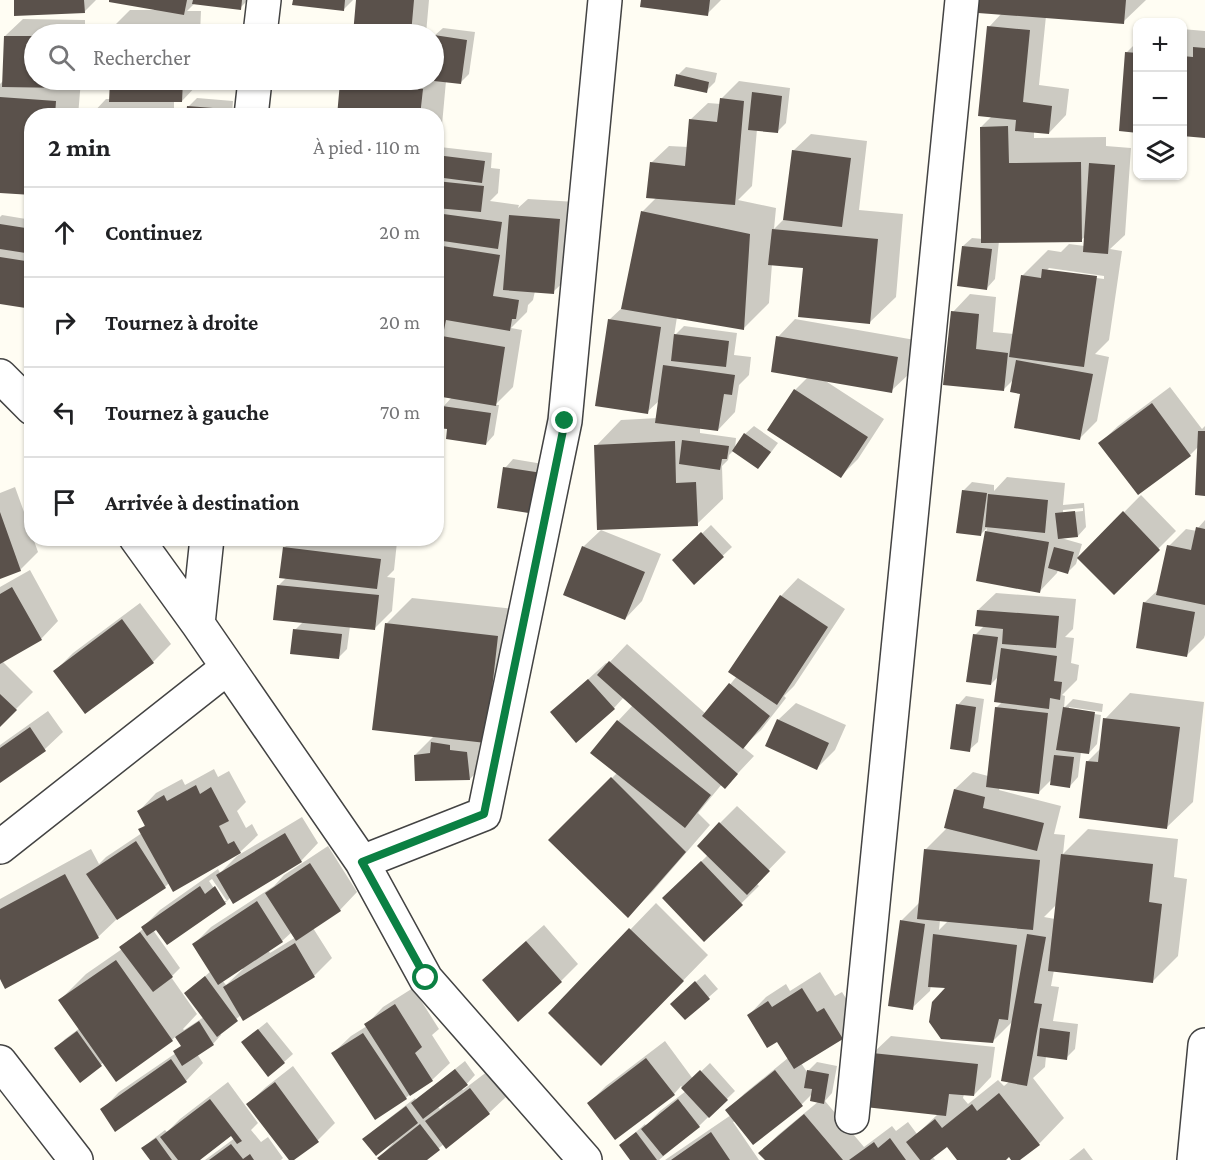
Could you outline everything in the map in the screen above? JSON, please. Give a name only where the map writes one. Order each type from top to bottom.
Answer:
[{"type":"street","points":[[261,24],[264,0]]},
{"type":"street","points":[[362,862],[484,814],[565,421],[605,0]]},
{"type":"street","points":[[852,1117],[962,0]]},
{"type":"street","points":[[252,108],[254,90]]},
{"type":"street","points":[[0,376],[24,400]]},
{"type":"street","points":[[142,546],[362,862],[426,978],[585,1160]]},
{"type":"street","points":[[198,624],[206,546]]},
{"type":"street","points":[[0,847],[228,668]]},
{"type":"street","points":[[1194,1160],[1205,1045]]},
{"type":"street","points":[[0,1062],[76,1160]]},
{"type":"building","points":[[14,0],[84,0],[85,13],[14,16]]},
{"type":"building","points":[[109,0],[187,0],[184,15],[109,2]]},
{"type":"building","points":[[193,0],[242,0],[241,10],[192,4]]},
{"type":"building","points":[[293,0],[345,0],[344,11],[292,5]]},
{"type":"building","points":[[356,0],[414,0],[412,24],[354,24]]},
{"type":"building","points":[[641,0],[710,0],[708,16],[640,7]]},
{"type":"building","points":[[979,0],[1126,0],[1124,24],[978,13]]},
{"type":"building","points":[[987,26],[1030,30],[1023,102],[1052,106],[1049,134],[1015,131],[1016,120],[978,116]]},
{"type":"building","points":[[4,36],[24,36],[24,87],[2,87]]},
{"type":"building","points":[[444,37],[467,40],[461,84],[444,82]]},
{"type":"building","points":[[1193,47],[1205,48],[1205,138],[1187,136],[1187,56],[1193,57]]},
{"type":"building","points":[[1125,52],[1133,53],[1133,132],[1119,131]]},
{"type":"building","points":[[676,74],[709,82],[707,93],[674,86]]},
{"type":"building","points":[[110,90],[183,90],[182,102],[109,102]]},
{"type":"building","points":[[339,90],[423,90],[421,108],[338,108]]},
{"type":"building","points":[[752,92],[782,96],[778,133],[748,130]]},
{"type":"building","points":[[0,97],[56,101],[56,108],[24,108],[24,194],[0,193]]},
{"type":"building","points":[[720,98],[744,101],[735,205],[646,198],[650,162],[685,166],[689,119],[717,122]]},
{"type":"building","points":[[187,106],[213,108],[187,108]]},
{"type":"building","points":[[1008,126],[1009,163],[1081,162],[1082,242],[981,243],[980,127]]},
{"type":"building","points":[[792,150],[851,158],[842,227],[783,220]]},
{"type":"building","points":[[444,156],[485,161],[482,183],[444,178]]},
{"type":"building","points":[[1089,163],[1115,165],[1108,254],[1083,252]]},
{"type":"building","points":[[444,182],[484,186],[481,212],[444,209]]},
{"type":"building","points":[[641,211],[750,234],[744,330],[621,309]]},
{"type":"building","points":[[444,214],[502,222],[498,249],[444,241]]},
{"type":"building","points":[[509,215],[560,219],[554,294],[503,290]]},
{"type":"building","points":[[0,224],[24,228],[24,253],[0,249]]},
{"type":"building","points":[[772,229],[878,239],[870,324],[798,317],[803,268],[768,265]]},
{"type":"building","points":[[444,246],[500,255],[493,296],[519,300],[516,319],[512,319],[510,331],[446,320],[444,330]]},
{"type":"building","points":[[962,246],[992,249],[987,290],[957,286]]},
{"type":"building","points":[[0,257],[24,261],[24,308],[0,304]]},
{"type":"building","points":[[1042,269],[1097,276],[1084,367],[1009,357],[1021,275],[1041,278]]},
{"type":"building","points":[[951,311],[979,314],[976,349],[1008,353],[1004,391],[943,385]]},
{"type":"building","points":[[608,319],[661,327],[648,414],[595,406]]},
{"type":"building","points":[[674,334],[729,341],[726,367],[671,361]]},
{"type":"building","points":[[444,336],[505,347],[496,406],[444,397]]},
{"type":"building","points":[[776,336],[898,357],[892,393],[771,372]]},
{"type":"building","points":[[1016,360],[1093,374],[1080,440],[1014,428],[1020,394],[1010,392]]},
{"type":"building","points":[[663,365],[735,375],[732,395],[724,394],[718,431],[655,423]]},
{"type":"building","points":[[794,389],[868,437],[841,478],[767,430]]},
{"type":"building","points":[[1152,403],[1191,456],[1138,495],[1098,443]]},
{"type":"building","points":[[444,406],[491,413],[486,445],[446,439],[447,429],[444,429]]},
{"type":"building","points":[[1198,431],[1205,431],[1205,496],[1195,495]]},
{"type":"building","points":[[744,433],[771,452],[758,469],[732,451]]},
{"type":"building","points":[[682,440],[729,446],[727,459],[722,459],[720,470],[679,464]]},
{"type":"building","points":[[675,441],[676,483],[696,482],[698,526],[597,530],[594,445]]},
{"type":"building","points":[[503,467],[542,473],[535,514],[497,508]]},
{"type":"building","points":[[962,490],[987,493],[981,536],[956,533]]},
{"type":"building","points":[[988,494],[1048,500],[1045,533],[985,527]]},
{"type":"building","points":[[1075,511],[1078,537],[1058,539],[1055,513]]},
{"type":"building","points":[[1123,511],[1160,550],[1114,595],[1077,558]]},
{"type":"building","points":[[0,512],[21,571],[0,579]]},
{"type":"building","points":[[1196,527],[1205,529],[1205,605],[1156,595],[1167,545],[1191,550]]},
{"type":"building","points":[[985,531],[1049,542],[1040,593],[976,581]]},
{"type":"building","points":[[701,532],[724,557],[694,585],[672,560]]},
{"type":"building","points":[[582,546],[645,572],[625,620],[563,595]]},
{"type":"building","points":[[283,547],[381,559],[377,589],[279,578]]},
{"type":"building","points":[[1054,547],[1074,552],[1068,574],[1048,568]]},
{"type":"building","points":[[277,585],[379,595],[375,630],[273,620]]},
{"type":"building","points":[[12,587],[42,640],[0,664],[0,594]]},
{"type":"building","points":[[780,595],[828,627],[777,705],[728,672]]},
{"type":"building","points":[[1143,602],[1195,612],[1187,657],[1136,648]]},
{"type":"building","points":[[977,610],[1059,616],[1056,648],[1002,644],[1003,629],[975,626]]},
{"type":"building","points":[[122,619],[154,663],[85,714],[53,671]]},
{"type":"building","points":[[385,623],[498,636],[486,743],[372,730]]},
{"type":"building","points":[[293,629],[342,634],[339,659],[290,654]]},
{"type":"building","points":[[973,634],[998,637],[991,685],[966,682]]},
{"type":"building","points":[[1001,648],[1057,656],[1054,681],[1062,682],[1060,700],[1050,698],[1049,709],[994,702]]},
{"type":"building","points":[[609,661],[738,774],[725,789],[597,675]]},
{"type":"building","points":[[588,679],[615,709],[576,743],[550,712]]},
{"type":"building","points":[[729,683],[770,716],[743,749],[702,716]]},
{"type":"building","points":[[0,694],[17,710],[0,727]]},
{"type":"building","points":[[956,704],[976,707],[970,752],[950,749]]},
{"type":"building","points":[[995,707],[1048,713],[1039,794],[986,787]]},
{"type":"building","points":[[1063,707],[1095,712],[1089,754],[1056,750]]},
{"type":"building","points":[[1103,718],[1180,727],[1167,829],[1079,818],[1086,761],[1098,762]]},
{"type":"building","points":[[777,719],[829,743],[817,770],[765,746]]},
{"type":"building","points":[[617,720],[711,795],[685,828],[590,753]]},
{"type":"building","points":[[30,727],[46,751],[0,783],[0,748]]},
{"type":"building","points":[[431,742],[450,745],[450,750],[467,752],[470,780],[415,781],[414,755],[430,753]]},
{"type":"building","points":[[1054,755],[1074,757],[1070,788],[1050,785]]},
{"type":"building","points":[[611,777],[686,852],[628,918],[548,840]]},
{"type":"building","points":[[196,785],[200,794],[211,787],[229,821],[219,826],[228,844],[234,841],[241,853],[173,892],[138,829],[145,826],[137,811],[164,795],[167,801]]},
{"type":"building","points":[[954,789],[985,797],[983,808],[1044,823],[1037,851],[944,828]]},
{"type":"building","points":[[719,822],[770,871],[747,895],[697,846]]},
{"type":"building","points":[[285,833],[302,862],[233,904],[216,875]]},
{"type":"building","points":[[136,841],[166,888],[117,920],[86,874]]},
{"type":"building","points":[[924,849],[1040,860],[1033,930],[917,919]]},
{"type":"building","points":[[1061,854],[1153,864],[1149,902],[1162,904],[1153,983],[1048,971]]},
{"type":"building","points":[[701,861],[743,905],[704,942],[662,898]]},
{"type":"building","points":[[310,863],[341,911],[296,941],[265,893]]},
{"type":"building","points":[[65,874],[99,938],[5,989],[0,979],[0,909]]},
{"type":"building","points":[[200,886],[205,894],[215,886],[226,904],[167,945],[156,930],[147,936],[141,927]]},
{"type":"building","points":[[257,901],[283,942],[218,985],[192,944]]},
{"type":"building","points":[[900,920],[925,924],[913,1010],[888,1006]]},
{"type":"building","points":[[629,928],[684,981],[601,1066],[548,1013]]},
{"type":"building","points":[[140,932],[173,977],[153,992],[119,947]]},
{"type":"building","points":[[933,934],[1017,945],[1008,1020],[999,1019],[993,1043],[941,1039],[929,1022],[932,1002],[945,988],[928,987]]},
{"type":"building","points":[[1027,934],[1046,937],[1034,1003],[1042,1004],[1027,1086],[1001,1081]]},
{"type":"building","points":[[526,941],[562,982],[518,1022],[482,980]]},
{"type":"building","points":[[295,943],[315,977],[243,1021],[223,987]]},
{"type":"building","points":[[116,960],[173,1041],[116,1082],[58,1000]]},
{"type":"building","points":[[205,976],[238,1021],[217,1037],[184,993]]},
{"type":"building","points":[[695,981],[710,999],[685,1020],[670,1004]]},
{"type":"building","points":[[802,988],[817,1012],[824,1008],[843,1039],[794,1069],[777,1042],[767,1048],[747,1015],[768,1001],[772,1007]]},
{"type":"building","points":[[395,1004],[422,1047],[415,1053],[433,1081],[410,1096],[364,1024]]},
{"type":"building","points":[[199,1021],[214,1045],[182,1066],[173,1051],[181,1046],[175,1037]]},
{"type":"building","points":[[1040,1028],[1070,1032],[1067,1060],[1037,1056]]},
{"type":"building","points":[[258,1029],[285,1063],[268,1077],[241,1042]]},
{"type":"building","points":[[77,1031],[102,1066],[80,1083],[54,1048]]},
{"type":"building","points":[[363,1033],[407,1099],[375,1120],[331,1053]]},
{"type":"building","points":[[872,1053],[978,1064],[974,1096],[949,1094],[946,1116],[865,1107]]},
{"type":"building","points":[[646,1058],[675,1095],[615,1140],[587,1103]]},
{"type":"building","points":[[171,1059],[187,1082],[115,1132],[100,1109]]},
{"type":"building","points":[[455,1069],[468,1085],[423,1119],[411,1103]]},
{"type":"building","points":[[700,1070],[728,1100],[709,1118],[681,1088]]},
{"type":"building","points":[[775,1070],[803,1106],[753,1145],[725,1110]]},
{"type":"building","points":[[807,1070],[829,1074],[824,1104],[810,1101],[812,1089],[804,1088]]},
{"type":"building","points":[[275,1082],[319,1142],[294,1160],[289,1160],[246,1104]]},
{"type":"building","points":[[470,1088],[490,1114],[446,1149],[425,1121]]},
{"type":"building","points":[[999,1093],[1040,1145],[1020,1160],[1011,1160],[1009,1157],[1006,1160],[957,1160],[947,1147],[930,1160],[920,1160],[906,1142],[935,1119],[942,1128],[972,1104],[977,1111]]},
{"type":"building","points":[[210,1099],[242,1141],[237,1144],[231,1136],[200,1160],[178,1160],[160,1137]]},
{"type":"building","points":[[678,1099],[700,1127],[663,1156],[641,1129]]},
{"type":"building","points":[[406,1106],[418,1123],[376,1156],[362,1139]]},
{"type":"building","points":[[804,1114],[843,1160],[765,1160],[758,1153]]},
{"type":"building","points":[[420,1124],[440,1150],[427,1160],[379,1160],[377,1158]]},
{"type":"building","points":[[636,1132],[657,1160],[630,1160],[619,1145]]},
{"type":"building","points":[[711,1132],[730,1160],[671,1160]]},
{"type":"building","points":[[156,1138],[172,1160],[150,1160],[141,1148]]},
{"type":"building","points":[[890,1138],[906,1160],[849,1160],[874,1142],[878,1148]]},
{"type":"building","points":[[231,1144],[243,1159],[250,1154],[254,1160],[209,1160]]},
{"type":"route","points":[[426,978],[362,862],[484,814],[565,421]]}]
